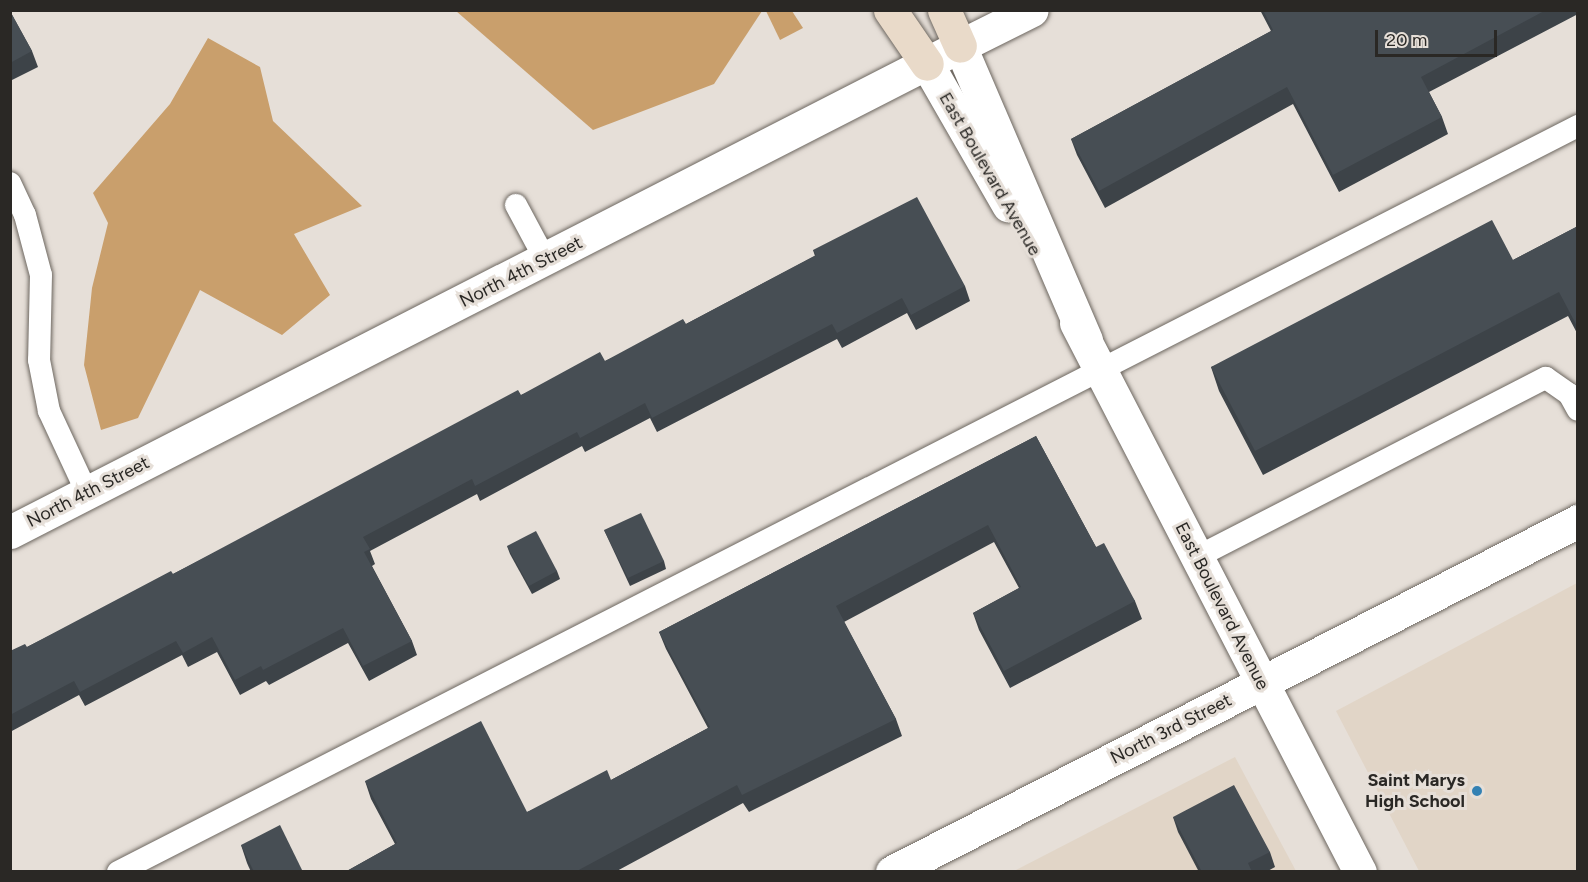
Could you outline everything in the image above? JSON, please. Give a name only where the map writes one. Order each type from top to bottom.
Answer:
[{"type":"main road","name":"East Boulevard Avenue","points":[[890,10],[927,64]]},
{"type":"main road","name":"East Boulevard Avenue","points":[[944,10],[960,46]]},
{"type":"street","name":"North 4th Street","points":[[10,532],[1032,10]]},
{"type":"street","name":"East Boulevard Avenue","points":[[960,46],[1093,354]]},
{"type":"street","name":"East Boulevard Avenue","points":[[927,64],[1093,354],[1360,872]]},
{"type":"street","name":"North 3rd Street","points":[[892,872],[1578,521]]},
{"type":"lane","points":[[118,872],[1093,354],[1578,126]]},
{"type":"lane","points":[[10,183],[25,215],[41,275],[39,360],[45,395],[57,433],[87,493]]},
{"type":"lane","points":[[516,205],[545,260]]},
{"type":"lane","points":[[1197,557],[1546,378],[1569,394],[1578,410]]},
{"type":"shaded area","points":[[456,11],[762,11],[714,84],[593,130]]},
{"type":"shaded area","points":[[766,11],[792,11],[803,28],[780,40]]},
{"type":"shaded area","points":[[208,38],[260,67],[273,121],[362,206],[294,234],[330,295],[282,335],[200,290],[138,418],[101,430],[84,365],[92,288],[108,223],[93,193],[170,104]]},
{"type":"shaded area","name":"Saint Marys High School","points":[[1577,583],[1577,871],[1419,871],[1336,711]]},
{"type":"shaded area","points":[[1235,757],[1296,871],[1012,872]]},
{"type":"building","points":[[1263,10],[1546,10],[1421,77],[1442,117],[1333,175],[1287,87],[1099,191],[1071,139],[1273,30]]},
{"type":"building","points":[[10,11],[32,51],[10,63]]},
{"type":"building","points":[[917,197],[965,286],[911,315],[902,298],[837,333],[832,324],[652,418],[645,403],[580,438],[577,432],[475,486],[472,479],[363,537],[370,549],[364,552],[412,641],[363,666],[343,628],[263,670],[261,666],[235,680],[212,637],[183,653],[176,641],[80,692],[74,681],[10,715],[10,651],[25,644],[27,647],[171,571],[173,574],[518,390],[521,395],[600,352],[605,361],[683,319],[686,324],[816,255],[813,250]]},
{"type":"building","points":[[1492,220],[1513,260],[1578,226],[1578,328],[1559,292],[1255,451],[1211,367]]},
{"type":"building","points":[[1036,436],[1096,547],[1104,543],[1135,601],[1004,671],[973,613],[1021,587],[988,525],[836,606],[896,719],[742,795],[737,785],[575,872],[345,872],[397,843],[365,781],[481,721],[527,812],[607,770],[611,780],[710,727],[659,632]]},
{"type":"building","points":[[641,513],[664,561],[628,578],[604,530]]},
{"type":"building","points":[[536,531],[557,571],[529,586],[507,546]]},
{"type":"building","points":[[1234,785],[1270,852],[1248,863],[1252,872],[1202,872],[1173,817]]},
{"type":"building","points":[[280,825],[303,872],[254,872],[241,845]]},
{"type":"place","name":"Saint Marys High School","points":[[1477,791]]}]
